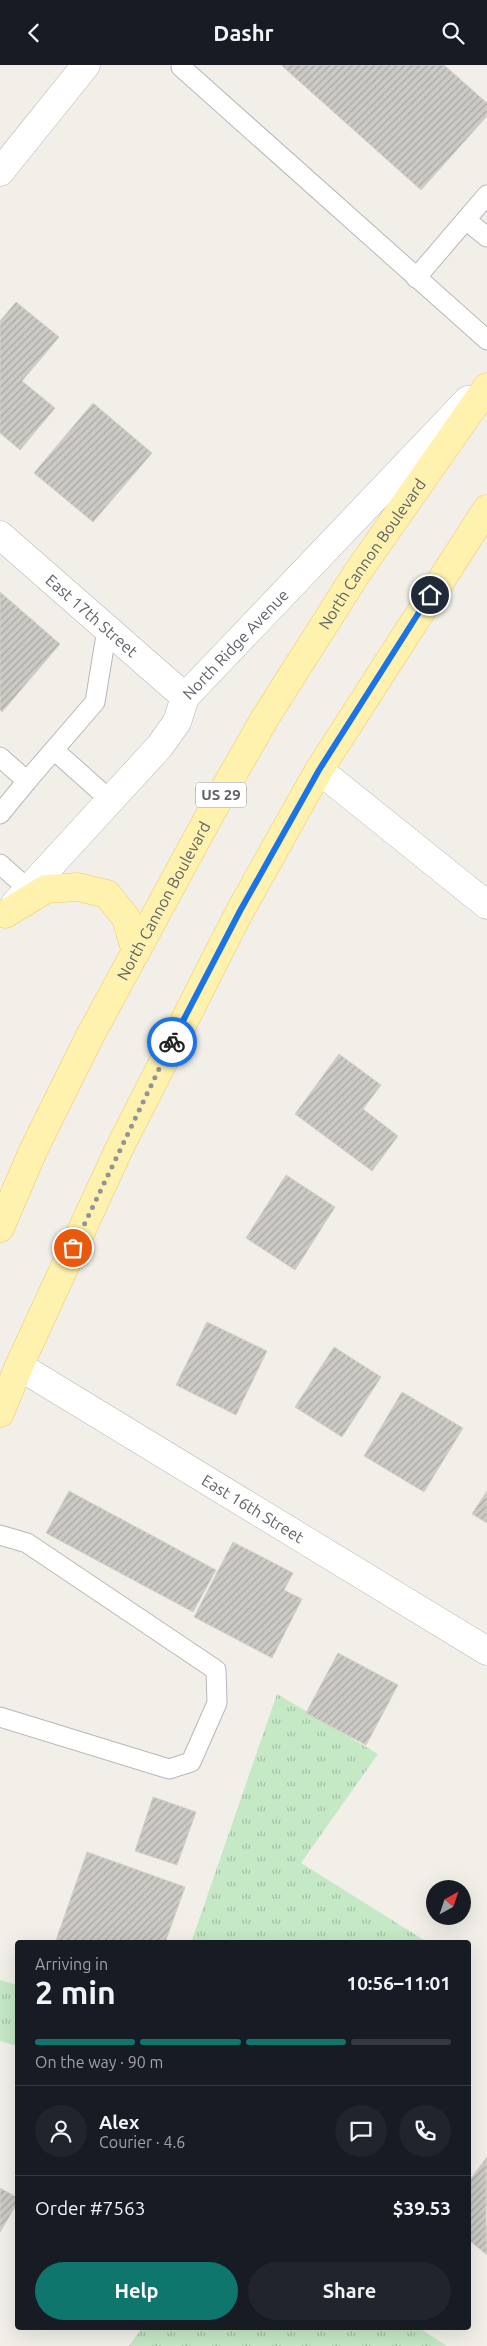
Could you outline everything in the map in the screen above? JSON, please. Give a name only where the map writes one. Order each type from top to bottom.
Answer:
[{"type":"main road","name":"North Cannon Boulevard","points":[[0,1228],[34,1151],[81,1054],[212,811],[265,718],[357,573],[487,387]]},
{"type":"main road","points":[[0,1413],[19,1366],[120,1147],[172,1041],[240,911],[319,770],[487,509]]},
{"type":"main road","points":[[3,917],[46,889],[78,887],[107,894],[126,918],[136,952]]},
{"type":"street","points":[[0,172],[86,65]]},
{"type":"street","name":"North Ridge Avenue","points":[[3,917],[160,746],[177,721],[185,697],[487,380]]},
{"type":"street","name":"East 17th Street","points":[[0,535],[185,697]]},
{"type":"street","points":[[319,770],[487,905]]},
{"type":"street","name":"East 16th Street","points":[[19,1366],[487,1651]]},
{"type":"lane","points":[[182,65],[180,67],[487,340]]},
{"type":"lane","points":[[416,278],[487,195]]},
{"type":"lane","points":[[466,220],[487,237]]},
{"type":"lane","points":[[0,814],[95,702],[106,629]]},
{"type":"lane","points":[[54,750],[110,800]]},
{"type":"lane","points":[[0,757],[27,781]]},
{"type":"lane","points":[[0,864],[28,889]]},
{"type":"lane","points":[[0,1535],[27,1543],[216,1670],[218,1703],[191,1763],[169,1769],[0,1717]]},
{"type":"green space","points":[[277,1694],[378,1754],[301,1863],[424,1940],[192,1940]]},
{"type":"green space","points":[[0,1980],[15,1984],[15,2045],[0,2041]]},
{"type":"green space","points":[[141,2330],[422,2330],[447,2346],[129,2346]]},
{"type":"building","points":[[281,65],[444,65],[487,103],[487,116],[421,190]]},
{"type":"building","points":[[16,302],[59,337],[22,381],[55,408],[20,450],[0,433],[0,321]]},
{"type":"building","points":[[93,403],[152,453],[93,522],[34,473]]},
{"type":"building","points":[[0,592],[60,644],[2,712],[0,710]]},
{"type":"building","points":[[339,1054],[381,1085],[363,1109],[398,1136],[372,1171],[295,1114]]},
{"type":"building","points":[[286,1175],[335,1207],[295,1270],[246,1238]]},
{"type":"building","points":[[207,1322],[267,1351],[236,1415],[176,1385]]},
{"type":"building","points":[[334,1347],[381,1377],[342,1437],[295,1407]]},
{"type":"building","points":[[402,1392],[463,1428],[424,1492],[364,1456]]},
{"type":"building","points":[[69,1491],[216,1570],[193,1612],[46,1533]]},
{"type":"building","points":[[487,1491],[487,1523],[472,1514]]},
{"type":"building","points":[[233,1542],[293,1573],[284,1590],[302,1599],[272,1658],[194,1617]]},
{"type":"building","points":[[338,1653],[398,1685],[366,1745],[306,1713]]},
{"type":"building","points":[[153,1797],[196,1812],[177,1865],[135,1851]]},
{"type":"building","points":[[87,1852],[185,1887],[166,1940],[56,1940]]},
{"type":"building","points":[[487,2157],[487,2255],[471,2242],[471,2178]]},
{"type":"building","points":[[0,2188],[15,2196],[15,2207],[0,2232]]},
{"type":"way so far","points":[[73,1248],[172,1042]]},
{"type":"route","points":[[172,1042],[240,911],[319,770],[430,595]]}]
